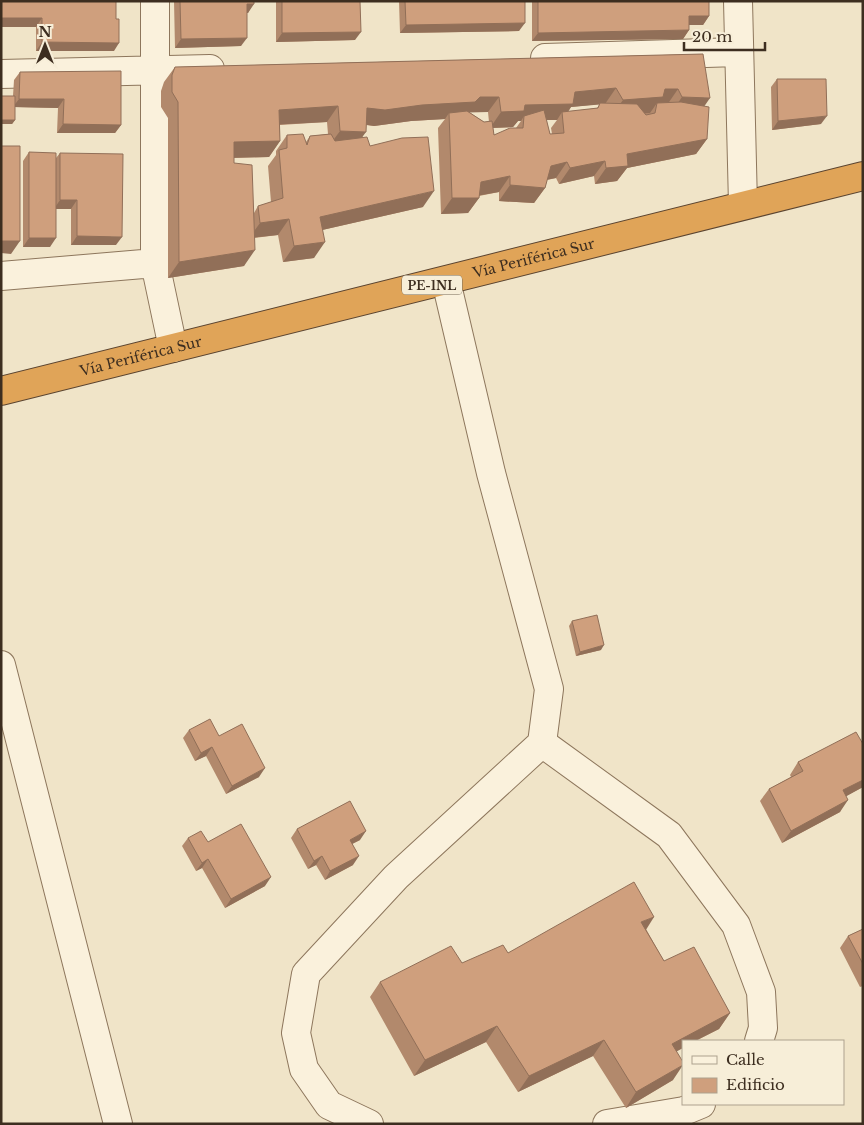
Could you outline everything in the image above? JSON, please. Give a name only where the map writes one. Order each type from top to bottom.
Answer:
[{"type":"highway","name":"Vía Periférica Sur","points":[[1,391],[863,176]]},
{"type":"street","points":[[155,1],[155,263],[173,348]]},
{"type":"street","points":[[738,1],[743,205]]},
{"type":"street","points":[[521,59],[738,52]]},
{"type":"street","points":[[1,74],[235,68]]},
{"type":"street","points":[[1,276],[155,263]]},
{"type":"street","points":[[369,1124],[330,1105],[304,1069],[296,1033],[306,974],[396,877],[542,743],[549,689],[491,473],[446,281]]},
{"type":"street","points":[[3,674],[118,1124]]},
{"type":"street","points":[[542,743],[669,835],[736,925],[761,992],[763,1028],[759,1040]]},
{"type":"street","points":[[607,1124],[684,1111],[699,1105]]},
{"type":"street","points":[[703,1124],[714,1105]]},
{"type":"building","points":[[1,1],[116,1],[116,19],[119,19],[119,43],[42,42],[42,18],[1,18]]},
{"type":"building","points":[[180,1],[254,1],[254,4],[247,4],[247,38],[181,39]]},
{"type":"building","points":[[282,1],[360,1],[361,32],[282,33]]},
{"type":"building","points":[[405,1],[525,1],[525,23],[406,25]]},
{"type":"building","points":[[538,1],[709,1],[709,16],[689,16],[689,30],[538,33]]},
{"type":"building","points":[[703,54],[710,98],[682,97],[678,89],[665,89],[663,97],[623,100],[616,88],[575,92],[573,104],[525,105],[524,111],[501,112],[499,97],[480,97],[475,102],[422,105],[385,110],[367,108],[366,132],[340,131],[338,106],[279,110],[280,141],[234,142],[234,163],[252,165],[255,250],[179,262],[178,102],[172,92],[172,75],[175,67]]},
{"type":"building","points":[[121,71],[121,125],[63,124],[64,99],[19,99],[20,72]]},
{"type":"building","points":[[777,79],[826,79],[827,116],[778,121]]},
{"type":"building","points":[[1,96],[15,96],[15,120],[1,120]]},
{"type":"building","points":[[681,102],[709,107],[707,139],[627,154],[628,166],[606,168],[605,161],[570,168],[567,162],[551,166],[545,188],[510,185],[510,176],[481,182],[479,198],[452,198],[449,113],[467,111],[484,122],[492,121],[494,135],[510,128],[523,128],[524,116],[544,110],[550,134],[564,133],[562,112],[598,108],[600,103],[637,104],[646,115],[655,113],[657,103]]},
{"type":"building","points":[[303,134],[307,145],[310,136],[331,134],[335,141],[367,137],[370,146],[402,138],[428,137],[434,191],[320,217],[325,242],[294,246],[289,219],[260,223],[258,206],[283,198],[279,150],[287,148],[287,135]]},
{"type":"building","points":[[1,146],[20,146],[20,241],[1,241]]},
{"type":"building","points":[[29,152],[56,153],[56,238],[29,238]]},
{"type":"building","points":[[60,153],[123,154],[122,237],[77,236],[77,200],[60,200]]},
{"type":"building","points":[[597,615],[604,645],[580,652],[572,621]]},
{"type":"building","points":[[210,719],[219,736],[242,724],[265,768],[232,786],[212,747],[201,753],[189,730]]},
{"type":"building","points":[[856,732],[863,744],[863,780],[843,790],[848,800],[791,831],[769,789],[803,771],[798,762]]},
{"type":"building","points":[[350,801],[366,831],[350,840],[359,856],[330,871],[322,856],[314,861],[297,829]]},
{"type":"building","points":[[241,824],[271,877],[231,899],[208,859],[202,863],[188,838],[201,831],[208,842]]},
{"type":"building","points":[[634,882],[654,917],[641,922],[664,961],[694,947],[730,1013],[672,1044],[682,1060],[682,1066],[636,1092],[604,1040],[529,1076],[497,1026],[425,1060],[380,982],[451,946],[462,963],[503,945],[508,953]]},
{"type":"building","points":[[863,929],[863,964],[848,936]]}]
